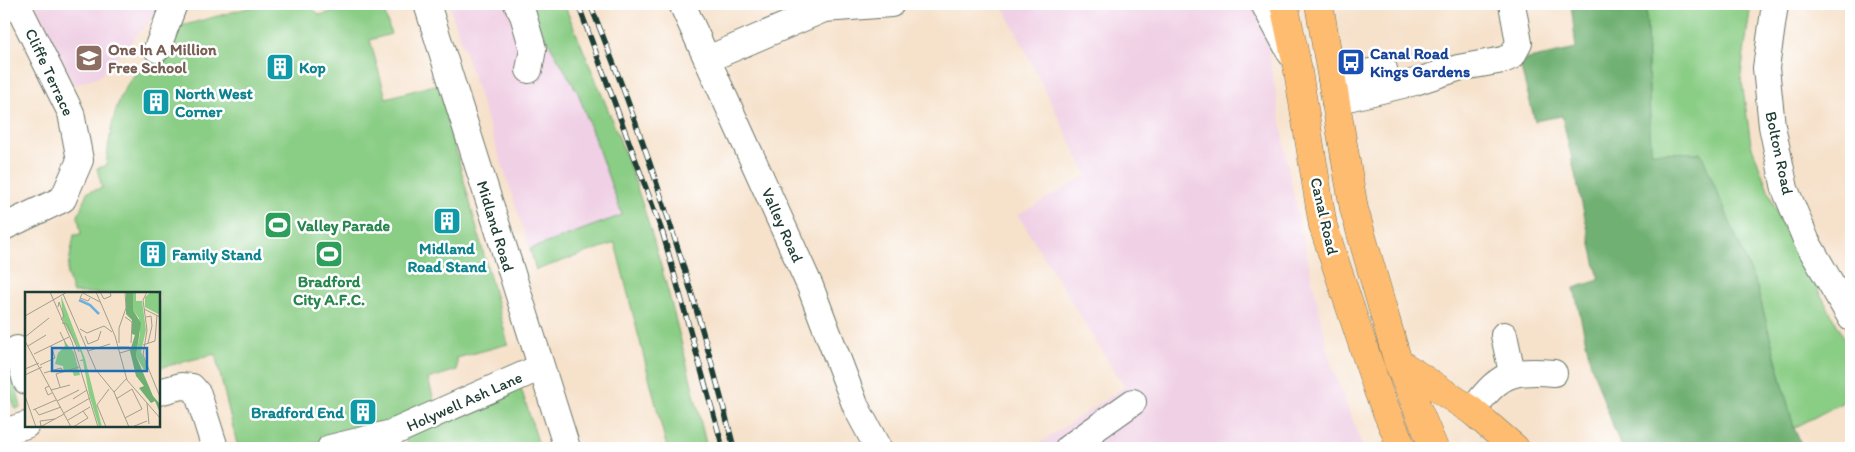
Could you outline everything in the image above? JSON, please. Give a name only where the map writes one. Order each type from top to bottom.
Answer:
[{"type":"main road","name":"Canal Road","points":[[1284,4],[1297,65],[1324,226],[1378,391],[1402,448]]},
{"type":"main road","name":"Canal Road","points":[[1319,4],[1354,209],[1398,362],[1434,448]]},
{"type":"main road","points":[[1398,362],[1472,411],[1515,448]]},
{"type":"street","name":"Cliffe Terrace","points":[[4,226],[64,199],[80,160],[71,112],[17,4]]},
{"type":"street","points":[[157,49],[174,4]]},
{"type":"street","name":"Midland Road","points":[[426,4],[567,448]]},
{"type":"street","points":[[517,4],[523,15],[533,49],[529,70]]},
{"type":"street","name":"Valley Road","points":[[682,4],[810,286],[856,406],[878,448]]},
{"type":"street","points":[[708,59],[824,9],[891,4]]},
{"type":"street","points":[[1264,4],[1297,65]]},
{"type":"street","points":[[1333,89],[1415,82],[1458,68],[1503,60],[1512,56],[1519,43],[1512,4]]},
{"type":"street","name":"Bolton Road","points":[[1775,4],[1766,68],[1772,126],[1785,189],[1807,242],[1851,318]]},
{"type":"street","points":[[1333,89],[1348,77],[1384,69]]},
{"type":"street","points":[[1504,335],[1512,373]]},
{"type":"street","points":[[17,349],[25,377]]},
{"type":"street","name":"Holywell Ash Lane","points":[[330,448],[395,440],[541,367]]},
{"type":"street","points":[[1472,411],[1488,388],[1512,373],[1528,371],[1554,373]]},
{"type":"street","points":[[160,392],[181,386],[192,387],[198,394],[215,448]]},
{"type":"street","points":[[1068,448],[1133,402]]},
{"type":"street","points":[[4,432],[25,425]]},
{"type":"shaded area","name":"One In A Million Free School","points":[[36,4],[161,4],[158,5],[160,10],[100,76],[74,85]]},
{"type":"shaded area","points":[[449,4],[526,4],[578,93],[622,215],[530,249]]},
{"type":"shaded area","points":[[1002,4],[1252,4],[1265,29],[1292,188],[1331,364],[1363,448],[1033,448],[1124,387],[1018,215],[1087,175]]},
{"type":"green space","name":"Valley Parade","points":[[262,4],[307,4],[320,15],[360,4],[363,11],[383,6],[391,34],[370,40],[386,98],[438,84],[508,344],[457,358],[457,370],[428,379],[436,407],[318,446],[317,441],[312,442],[314,447],[301,448],[299,445],[287,448],[238,448],[215,354],[160,368],[160,292],[73,292],[67,274],[74,235],[81,234],[78,216],[87,192],[102,188],[97,168],[106,166],[116,110],[130,81],[141,68],[175,46],[170,29]]},
{"type":"green space","points":[[526,4],[564,4],[606,105],[635,183],[662,268],[707,448],[667,448],[615,243],[536,270],[530,249],[622,215],[578,93]]},
{"type":"green space","points":[[1571,4],[1646,4],[1651,152],[1701,153],[1757,287],[1794,428],[1803,448],[1621,448],[1591,365],[1574,288],[1599,280],[1562,116],[1535,121],[1519,61],[1576,49]]},
{"type":"green space","points":[[1646,4],[1751,4],[1741,75],[1751,144],[1780,221],[1851,350],[1851,398],[1794,428],[1757,287],[1651,152]]},
{"type":"green space","points":[[4,342],[6,342],[21,407],[15,409],[4,369]]},
{"type":"green space","points":[[520,385],[540,448],[409,448],[404,433]]},
{"type":"railway","points":[[578,4],[663,234],[723,448]]},
{"type":"railway","points":[[590,4],[612,58],[670,223],[704,335],[734,448]]},
{"type":"place","name":"One In A Million Free School","points":[[89,58]]},
{"type":"place","name":"Canal Road Kings Gardens","points":[[1351,62]]},
{"type":"place","name":"Kop","points":[[280,67]]},
{"type":"place","name":"North West Corner","points":[[156,102]]},
{"type":"place","name":"Midland Road Stand","points":[[447,221]]},
{"type":"place","name":"Valley Parade","points":[[278,225]]},
{"type":"place","name":"Family Stand","points":[[153,254]]},
{"type":"place","name":"Bradford City A.F.C.","points":[[329,254]]},
{"type":"place","name":"Bradford End","points":[[363,412]]}]
